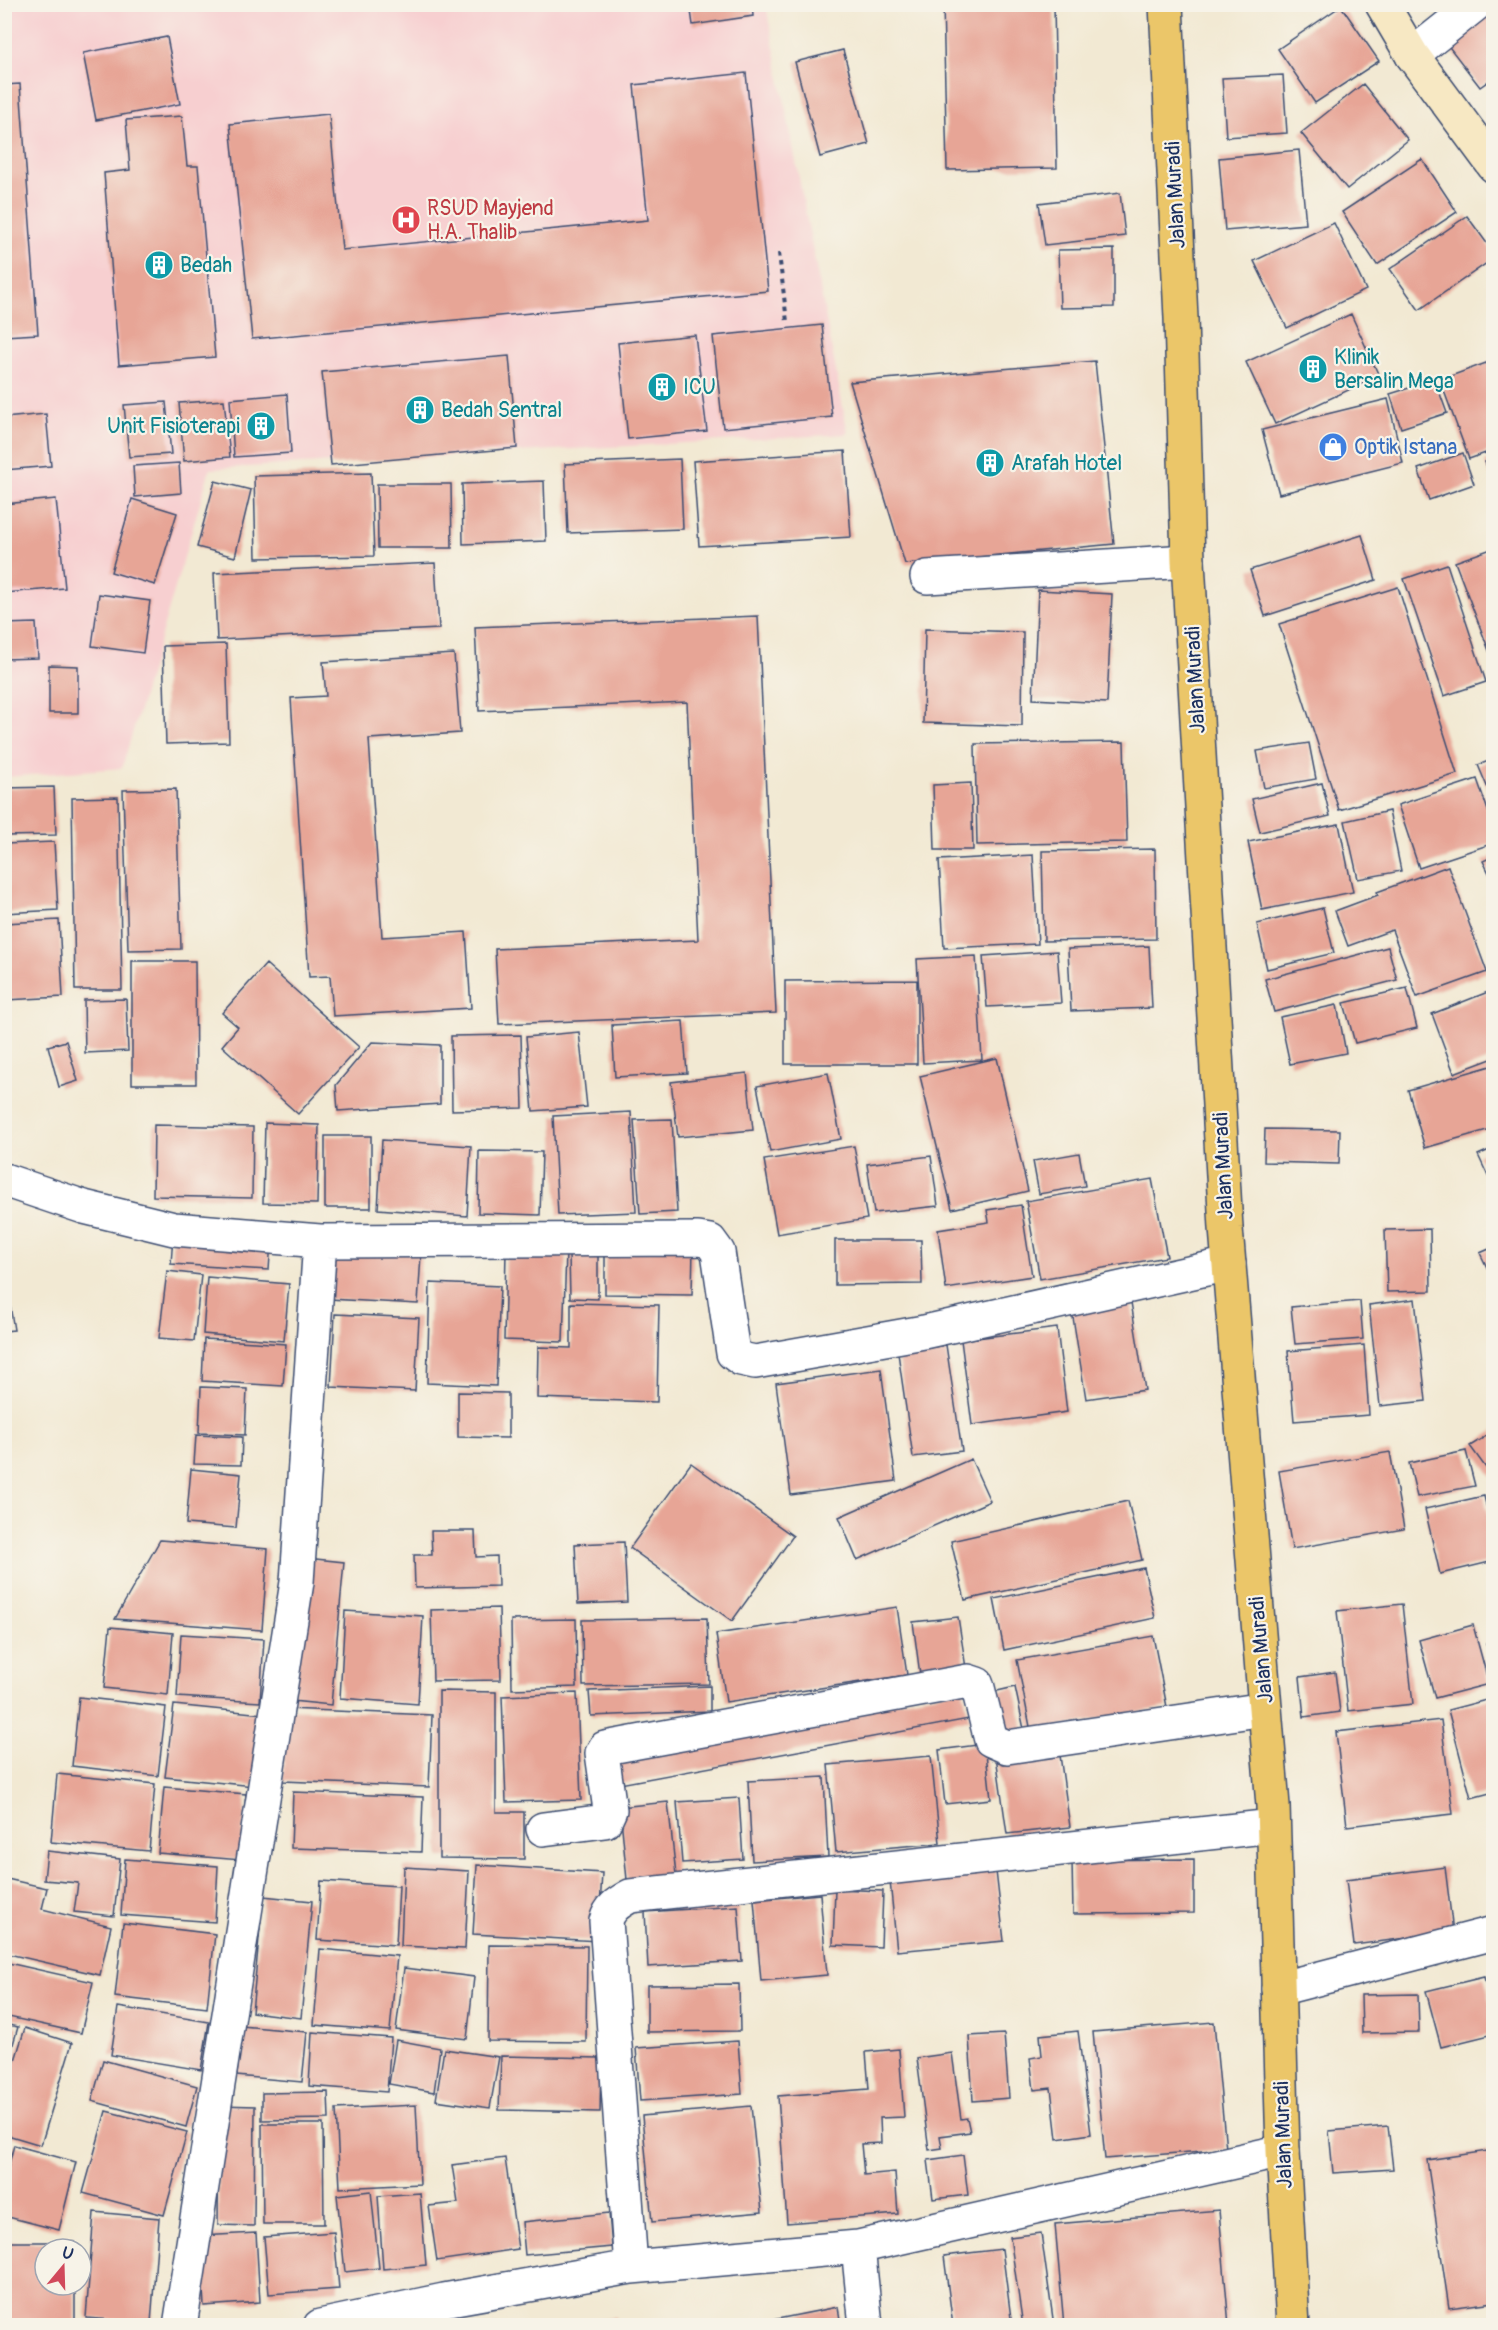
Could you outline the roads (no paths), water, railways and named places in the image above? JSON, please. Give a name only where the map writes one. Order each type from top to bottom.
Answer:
[{"type":"highway","name":"Jalan Muradi","points":[[1166,4],[1181,318],[1188,561],[1229,1264],[1274,1826],[1283,2151],[1293,2325]]},
{"type":"main road","points":[[1382,4],[1412,55],[1494,166]]},
{"type":"street","points":[[1412,55],[1476,4]]},
{"type":"street","points":[[927,577],[1188,561]]},
{"type":"street","points":[[4,1180],[84,1207],[174,1229],[320,1240],[698,1239],[710,1241],[718,1252],[733,1353],[741,1359],[755,1362],[924,1332],[1229,1264]]},
{"type":"street","points":[[180,2325],[297,1582],[320,1240]]},
{"type":"street","points":[[543,1829],[605,1821],[609,1816],[602,1753],[605,1748],[968,1681],[977,1684],[991,1740],[1007,1746],[1265,1708]]},
{"type":"street","points":[[631,2267],[606,1921],[609,1911],[616,1904],[630,1896],[1274,1826]]},
{"type":"street","points":[[1278,1989],[1494,1933]]},
{"type":"street","points":[[321,2325],[444,2300],[631,2267],[858,2247],[1283,2151]]},
{"type":"street","points":[[858,2247],[866,2325]]},
{"type":"place","name":"RSUD Mayjend H.A. Thalib","points":[[406,220]]},
{"type":"place","name":"Bedah","points":[[159,265]]},
{"type":"place","name":"Klinik Bersalin Mega","points":[[1313,369]]},
{"type":"place","name":"ICU","points":[[662,387]]},
{"type":"place","name":"Bedah Sentral","points":[[420,410]]},
{"type":"place","name":"Unit Fisioterapi","points":[[261,426]]},
{"type":"place","name":"Optik Istana","points":[[1333,447]]},
{"type":"place","name":"Arafah Hotel","points":[[990,463]]}]
